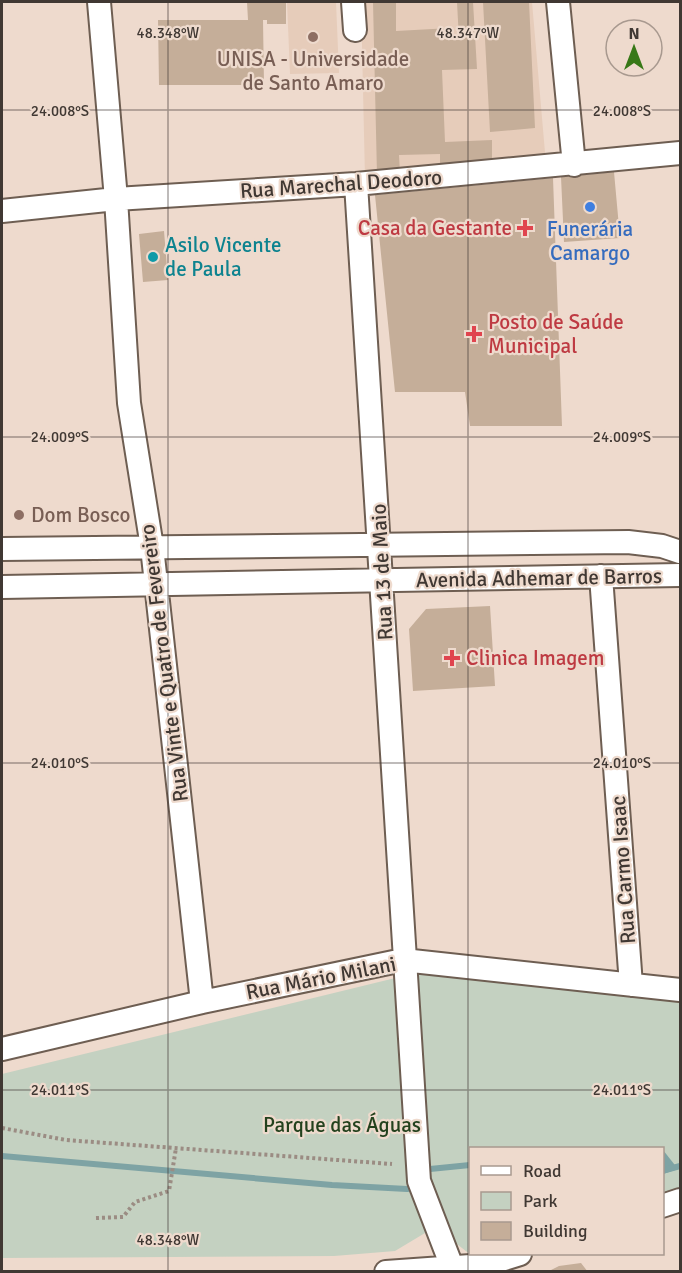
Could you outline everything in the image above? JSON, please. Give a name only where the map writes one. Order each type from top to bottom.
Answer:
[{"type":"street","name":"Rua Vinte e Quatro de Fevereiro","points":[[99,2],[116,199],[129,403],[152,547],[202,1002]]},
{"type":"street","points":[[353,2],[355,30]]},
{"type":"street","points":[[558,2],[574,165]]},
{"type":"street","name":"Rua Marechal Deodoro","points":[[2,211],[116,199],[356,184],[681,153]]},
{"type":"street","name":"Rua 13 de Maio","points":[[356,184],[380,544],[403,960],[419,1181],[452,1270]]},
{"type":"street","name":"Avenida Adhemar de Barros","points":[[2,549],[628,542],[662,546],[681,552]]},
{"type":"street","name":"Avenida Adhemar de Barros","points":[[2,587],[681,575]]},
{"type":"street","name":"Rua Carmo Isaac","points":[[601,576],[631,985]]},
{"type":"street","name":"Rua Mário Milani","points":[[2,1049],[202,1002],[403,960],[681,990]]},
{"type":"street","points":[[664,1206],[681,1200]]},
{"type":"street","points":[[386,1272],[452,1270],[484,1265],[517,1255]]},
{"type":"path","points":[[2,1128],[66,1140],[176,1151],[392,1164]]},
{"type":"path","points":[[96,1218],[123,1217],[135,1202],[169,1191],[176,1151]]},
{"type":"shaded area","name":"UNISA - Universidade de Santo Amaro","points":[[287,2],[336,2],[339,73],[290,74]]},
{"type":"shaded area","points":[[361,2],[532,2],[546,164],[365,178]]},
{"type":"green space","name":"Parque das Águas","points":[[428,970],[680,1000],[680,1200],[664,1206],[664,1147],[469,1147],[469,1253],[435,1227],[395,1251],[334,1256],[2,1258],[2,1074]]},
{"type":"green space","name":"Parque das Águas","points":[[471,1255],[504,1255],[480,1262]]},
{"type":"water","points":[[664,1151],[678,1169],[664,1174]]},
{"type":"building","points":[[247,2],[286,2],[286,24],[267,24],[267,20],[263,20],[264,85],[159,85],[158,20],[248,20]]},
{"type":"building","points":[[373,2],[396,2],[396,31],[451,28],[451,40],[459,40],[457,2],[473,2],[477,69],[442,70],[445,142],[492,140],[492,163],[440,166],[440,154],[399,155],[400,174],[377,175]]},
{"type":"building","points":[[483,2],[529,2],[535,128],[490,132]]},
{"type":"building","name":"Funerária Camargo","points":[[614,172],[620,238],[564,242],[561,177]]},
{"type":"building","name":"Posto de Saúde Municipal","points":[[553,178],[562,426],[470,426],[465,392],[395,392],[375,195]]},
{"type":"building","name":"Asilo Vicente de Paula","points":[[164,231],[168,280],[143,282],[139,234]]},
{"type":"building","name":"Clinica Imagem","points":[[490,606],[495,686],[413,691],[409,629],[426,609]]},
{"type":"building","points":[[581,1263],[588,1272],[547,1272],[559,1266]]},
{"type":"waterway","points":[[2,1156],[332,1185],[407,1189]]},
{"type":"waterway","points":[[430,1169],[469,1165]]},
{"type":"waterway","points":[[664,1170],[680,1166]]},
{"type":"place","name":"UNISA - Universidade de Santo Amaro","points":[[313,37]]},
{"type":"place","name":"Funerária Camargo","points":[[590,207]]},
{"type":"place","name":"Casa da Gestante","points":[[525,228]]},
{"type":"place","name":"Asilo Vicente de Paula","points":[[153,257]]},
{"type":"place","name":"Posto de Saúde Municipal","points":[[474,334]]},
{"type":"place","name":"Dom Bosco","points":[[19,515]]},
{"type":"place","name":"Clinica Imagem","points":[[452,658]]}]
